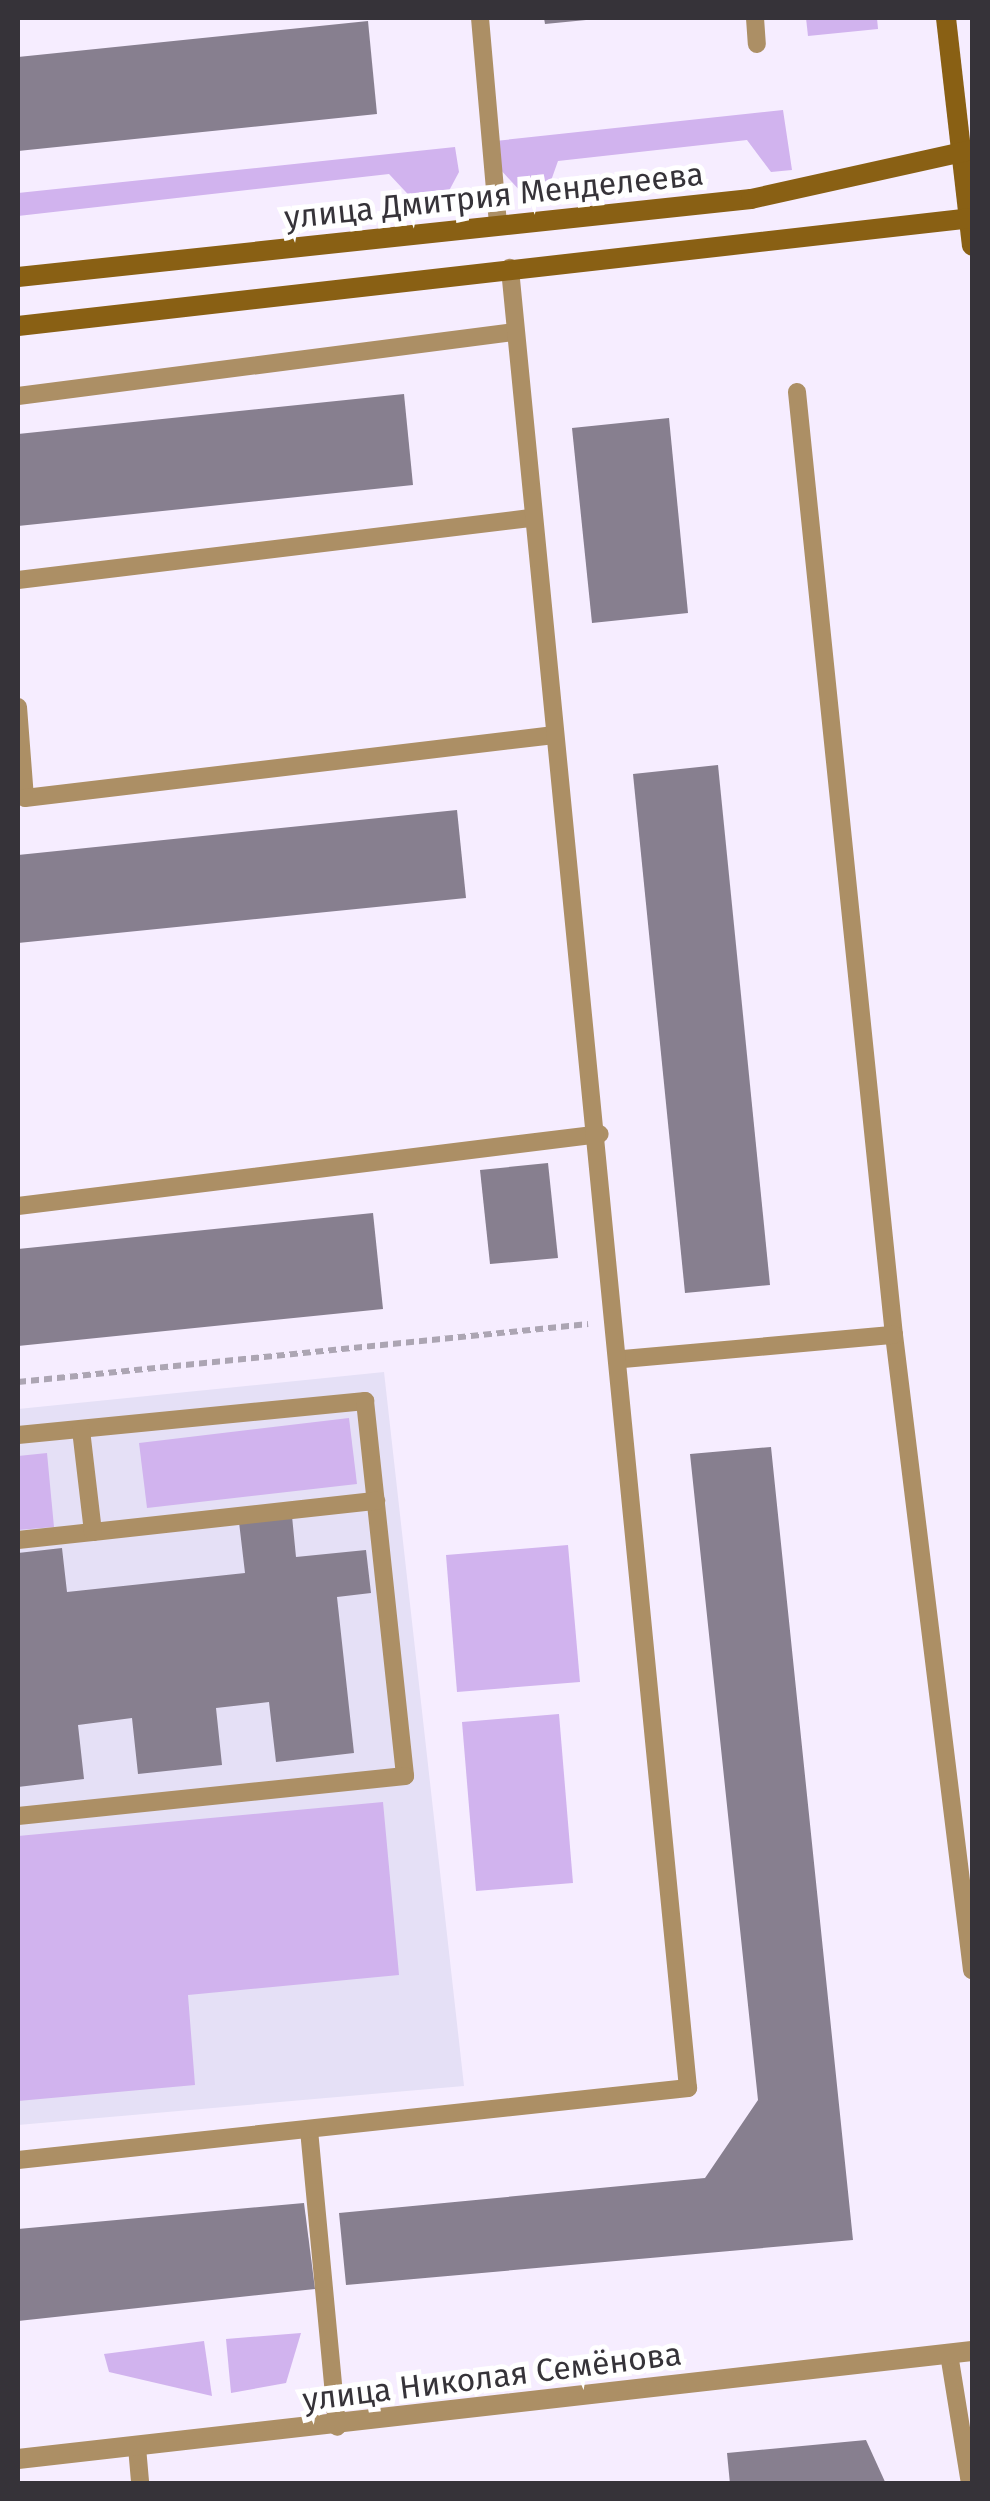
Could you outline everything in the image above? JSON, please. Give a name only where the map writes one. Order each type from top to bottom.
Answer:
[{"type":"street","points":[[946,18],[967,151],[972,246]]},
{"type":"street","name":"улица Дмитрия Менделеева","points":[[18,277],[751,199],[967,151]]},
{"type":"street","points":[[18,326],[971,218]]},
{"type":"street","name":"улица Николая Семёнова","points":[[18,2458],[338,2426],[972,2351]]},
{"type":"lane","points":[[480,18],[498,225]]},
{"type":"lane","points":[[755,18],[758,44]]},
{"type":"lane","points":[[18,2160],[688,2088],[623,1359],[530,518],[510,268]]},
{"type":"lane","points":[[18,396],[514,332]]},
{"type":"lane","points":[[797,392],[894,1334],[966,1814],[972,1970]]},
{"type":"lane","points":[[18,580],[530,518]]},
{"type":"lane","points":[[18,707],[25,798],[554,735]]},
{"type":"lane","points":[[18,1206],[600,1134]]},
{"type":"lane","points":[[623,1359],[894,1334]]},
{"type":"lane","points":[[18,1435],[364,1401],[405,1776],[18,1816]]},
{"type":"lane","points":[[81,1430],[92,1532]]},
{"type":"lane","points":[[18,1540],[376,1500]]},
{"type":"lane","points":[[309,2130],[338,2426]]},
{"type":"lane","points":[[949,2354],[970,2484]]},
{"type":"lane","points":[[137,2447],[140,2484]]},
{"type":"path","points":[[18,1382],[619,1321]]},
{"type":"shaded area","points":[[806,18],[877,18],[878,29],[808,36]]},
{"type":"shaded area","points":[[783,110],[792,170],[771,172],[747,140],[558,161],[547,192],[522,193],[499,168],[495,141]]},
{"type":"shaded area","points":[[455,147],[459,172],[442,204],[419,206],[389,174],[18,216],[18,193]]},
{"type":"shaded area","points":[[384,1372],[464,2086],[18,2125],[18,1409]]},
{"type":"shaded area","points":[[349,1418],[357,1484],[147,1508],[139,1443]]},
{"type":"shaded area","points":[[47,1453],[54,1527],[18,1530],[18,1456]]},
{"type":"shaded area","points":[[568,1545],[580,1682],[457,1692],[446,1555]]},
{"type":"shaded area","points":[[559,1714],[573,1883],[476,1891],[462,1722]]},
{"type":"shaded area","points":[[383,1802],[399,1975],[188,1995],[195,2085],[18,2101],[18,1836]]},
{"type":"shaded area","points":[[301,2333],[286,2383],[231,2393],[226,2339]]},
{"type":"shaded area","points":[[204,2341],[212,2396],[109,2372],[104,2354]]},
{"type":"building","points":[[544,18],[586,18],[586,20],[545,24]]},
{"type":"building","points":[[368,21],[377,114],[18,151],[18,57]]},
{"type":"building","points":[[404,394],[413,485],[18,526],[18,434]]},
{"type":"building","points":[[669,418],[688,613],[592,623],[572,428]]},
{"type":"building","points":[[718,765],[770,1285],[685,1293],[633,774]]},
{"type":"building","points":[[457,810],[466,898],[18,943],[18,855]]},
{"type":"building","points":[[548,1163],[558,1258],[490,1264],[480,1170]]},
{"type":"building","points":[[373,1213],[383,1309],[18,1346],[18,1249]]},
{"type":"building","points":[[771,1447],[853,2240],[346,2285],[339,2213],[705,2178],[758,2100],[690,1454]]},
{"type":"building","points":[[292,1516],[296,1557],[366,1550],[371,1593],[337,1597],[354,1753],[276,1762],[269,1702],[216,1708],[222,1765],[138,1774],[132,1718],[78,1725],[84,1779],[18,1787],[18,1553],[62,1548],[67,1592],[245,1573],[239,1522]]},
{"type":"building","points":[[304,2203],[315,2289],[18,2321],[18,2229]]},
{"type":"building","points":[[866,2440],[886,2484],[730,2484],[727,2453]]}]
